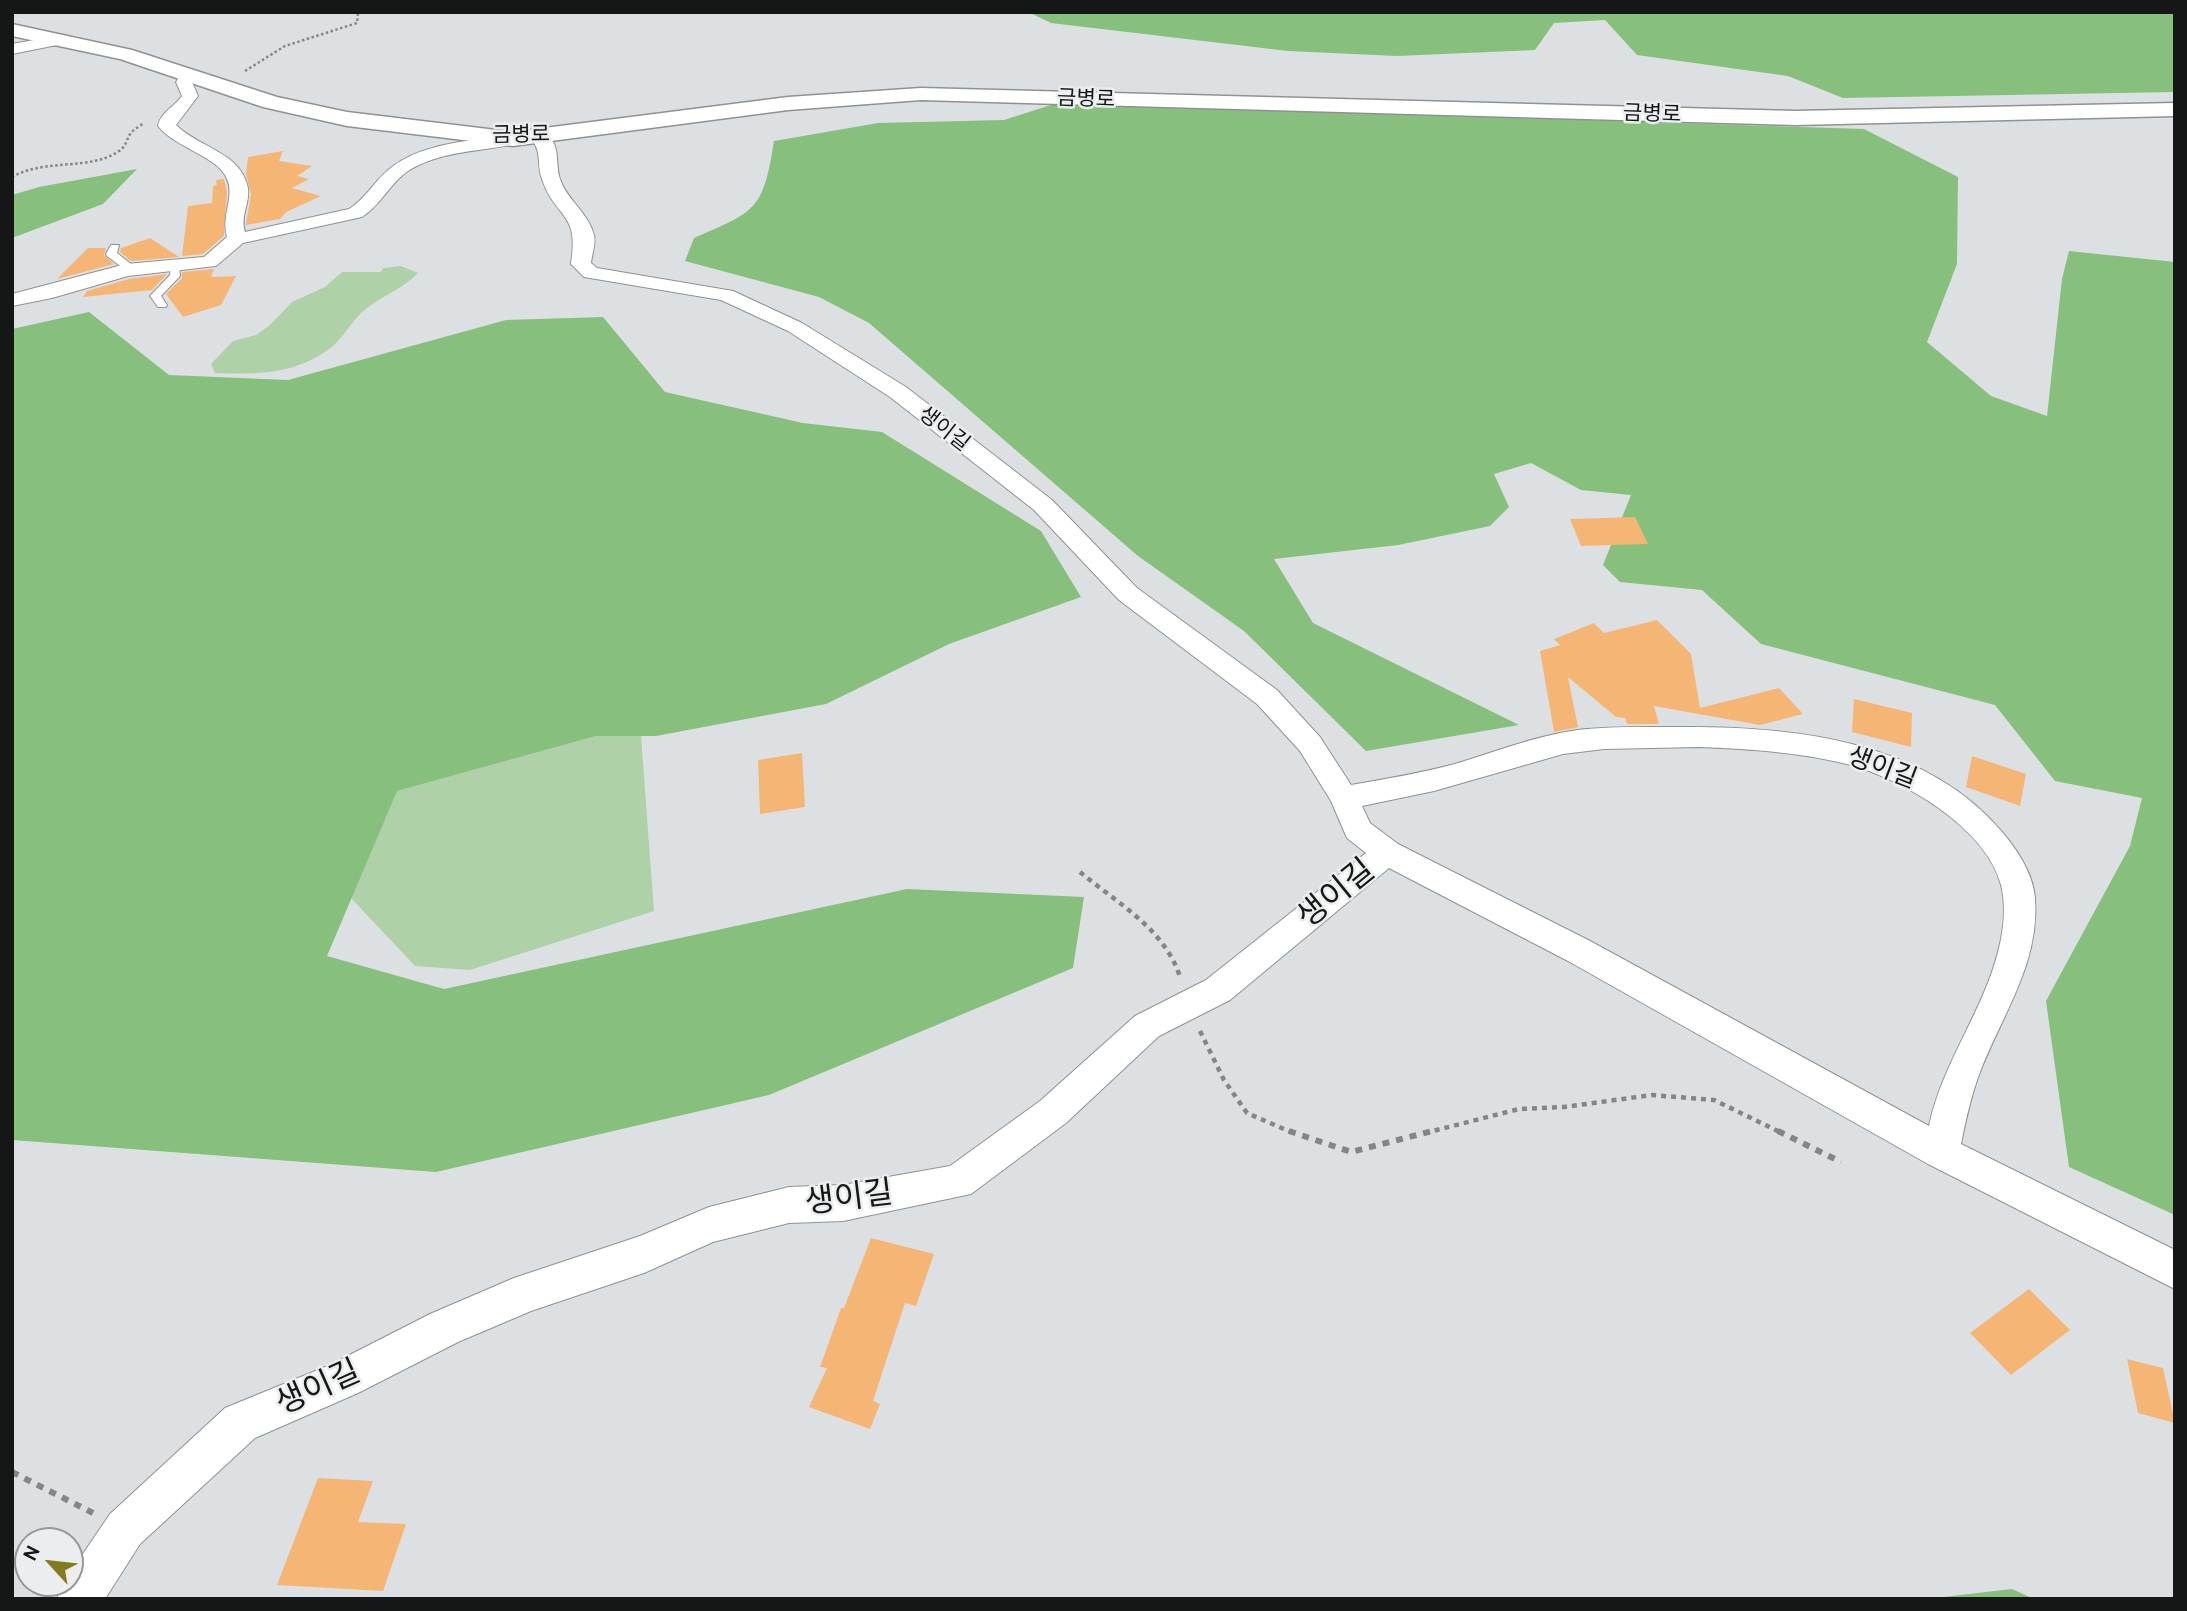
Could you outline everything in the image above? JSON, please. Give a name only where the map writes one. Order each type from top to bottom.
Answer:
[{"type":"street","name":"금병로","points":[[12,30],[125,54],[271,103],[348,120],[527,139],[836,97],[921,94],[1796,118],[2175,109]]},
{"type":"street","points":[[12,49],[62,40]]},
{"type":"street","points":[[187,77],[184,82],[190,96],[181,110],[168,119],[167,126],[174,135],[224,162],[239,190],[232,220],[237,239]]},
{"type":"street","points":[[12,300],[45,294],[132,270],[209,262],[237,239],[355,213],[372,205],[388,179],[419,158],[527,139]]},
{"type":"street","name":"생이길","points":[[527,139],[550,149],[547,167],[549,181],[574,212],[584,238],[581,264],[591,273],[726,295],[795,327],[898,392],[1043,505],[1128,594],[1268,697],[1310,744],[1344,797],[1358,830],[1387,853],[1579,951],[1941,1152],[2175,1270]]},
{"type":"street","name":"생이길","points":[[1344,797],[1419,784],[1551,745],[1611,737],[1780,739],[1879,762],[1940,793],[1967,814],[1989,839],[2010,870],[2019,894],[2019,928],[2012,961],[1954,1095],[1941,1152]]},
{"type":"street","name":"생이길","points":[[79,1599],[125,1529],[240,1423],[344,1379],[444,1328],[528,1292],[644,1254],[709,1225],[789,1205],[843,1203],[958,1182],[1053,1112],[1147,1026],[1218,990],[1387,853]]},
{"type":"lane","points":[[114,247],[111,254],[132,270]]},
{"type":"lane","points":[[162,305],[155,296],[175,276],[175,266]]},
{"type":"path","points":[[212,84],[238,75],[285,46],[346,29],[357,23],[358,12]]},
{"type":"path","points":[[12,177],[46,164],[86,162],[107,156],[124,148],[129,141],[129,134],[139,125],[181,110]]},
{"type":"path","points":[[1080,872],[1157,932],[1176,961],[1187,1006],[1224,1080],[1247,1113],[1305,1138],[1351,1152],[1519,1109],[1564,1107],[1652,1095],[1713,1100],[1841,1162]]},
{"type":"path","points":[[12,1472],[125,1529]]},
{"type":"green space","points":[[1028,12],[2175,12],[2175,92],[1843,98],[1788,76],[1637,55],[1605,20],[1554,23],[1535,50],[1397,56],[1288,51],[1051,23]]},
{"type":"green space","points":[[1057,103],[1864,129],[1958,177],[1957,264],[1927,342],[1991,396],[2047,416],[2062,279],[2069,251],[2175,262],[2175,1215],[2069,1167],[2046,1001],[2130,846],[2142,798],[2055,781],[1995,705],[1761,644],[1702,590],[1620,582],[1603,565],[1631,495],[1581,490],[1531,463],[1494,474],[1509,507],[1490,526],[1398,545],[1274,559],[1313,623],[1519,725],[1366,751],[1244,631],[1138,556],[869,323],[819,297],[685,261],[694,238],[744,214],[753,206],[766,182],[774,141],[878,123],[1004,120]]},
{"type":"green space","points":[[137,169],[103,204],[12,238],[12,195],[39,187]]},
{"type":"green space","points":[[401,266],[418,273],[368,307],[333,346],[320,355],[277,371],[215,373],[211,364],[233,341],[256,335],[269,326],[292,302],[325,287],[342,272],[381,272],[383,268]]},
{"type":"green space","points":[[89,312],[169,375],[288,380],[506,320],[603,317],[665,392],[803,423],[882,432],[1041,531],[1081,597],[949,644],[826,704],[656,736],[596,736],[397,791],[327,956],[444,989],[907,889],[1084,897],[1073,968],[769,1095],[436,1172],[12,1140],[12,329]]},
{"type":"green space","points":[[596,736],[641,736],[654,911],[470,970],[415,966],[351,898],[396,791]]},
{"type":"green space","points":[[2012,1589],[2034,1599],[1926,1599]]},
{"type":"building","points":[[283,151],[279,161],[312,166],[297,176],[309,179],[292,188],[321,196],[286,212],[280,219],[246,225],[251,194],[246,174],[248,157]]},
{"type":"building","points":[[224,179],[227,192],[224,236],[203,254],[182,256],[188,206],[212,203],[216,180]]},
{"type":"building","points":[[150,238],[179,257],[131,261],[120,252],[121,248]]},
{"type":"building","points":[[88,248],[106,248],[104,255],[114,264],[57,279]]},
{"type":"building","points":[[214,269],[211,277],[236,276],[221,305],[183,317],[166,294],[182,278],[182,272]]},
{"type":"building","points":[[167,274],[152,290],[83,297],[87,291],[129,279]]},
{"type":"building","points":[[1635,517],[1648,544],[1581,546],[1570,519]]},
{"type":"building","points":[[1657,620],[1691,654],[1700,708],[1779,688],[1803,714],[1760,725],[1654,706],[1659,724],[1627,724],[1625,718],[1616,717],[1568,677],[1578,727],[1554,732],[1540,651],[1560,645],[1554,639],[1594,623],[1604,633]]},
{"type":"building","points":[[1854,699],[1912,713],[1911,747],[1852,732]]},
{"type":"building","points":[[802,753],[805,807],[760,814],[758,760]]},
{"type":"building","points":[[1972,756],[2026,774],[2020,806],[1966,787]]},
{"type":"building","points":[[871,1238],[934,1254],[916,1306],[905,1303],[873,1401],[880,1404],[870,1429],[809,1407],[827,1368],[820,1367],[841,1308],[844,1308]]},
{"type":"building","points":[[2029,1289],[2070,1330],[2011,1375],[1970,1333]]},
{"type":"building","points":[[2127,1359],[2163,1368],[2175,1423],[2138,1413]]},
{"type":"building","points":[[318,1478],[373,1481],[358,1522],[406,1524],[383,1591],[277,1585]]}]
